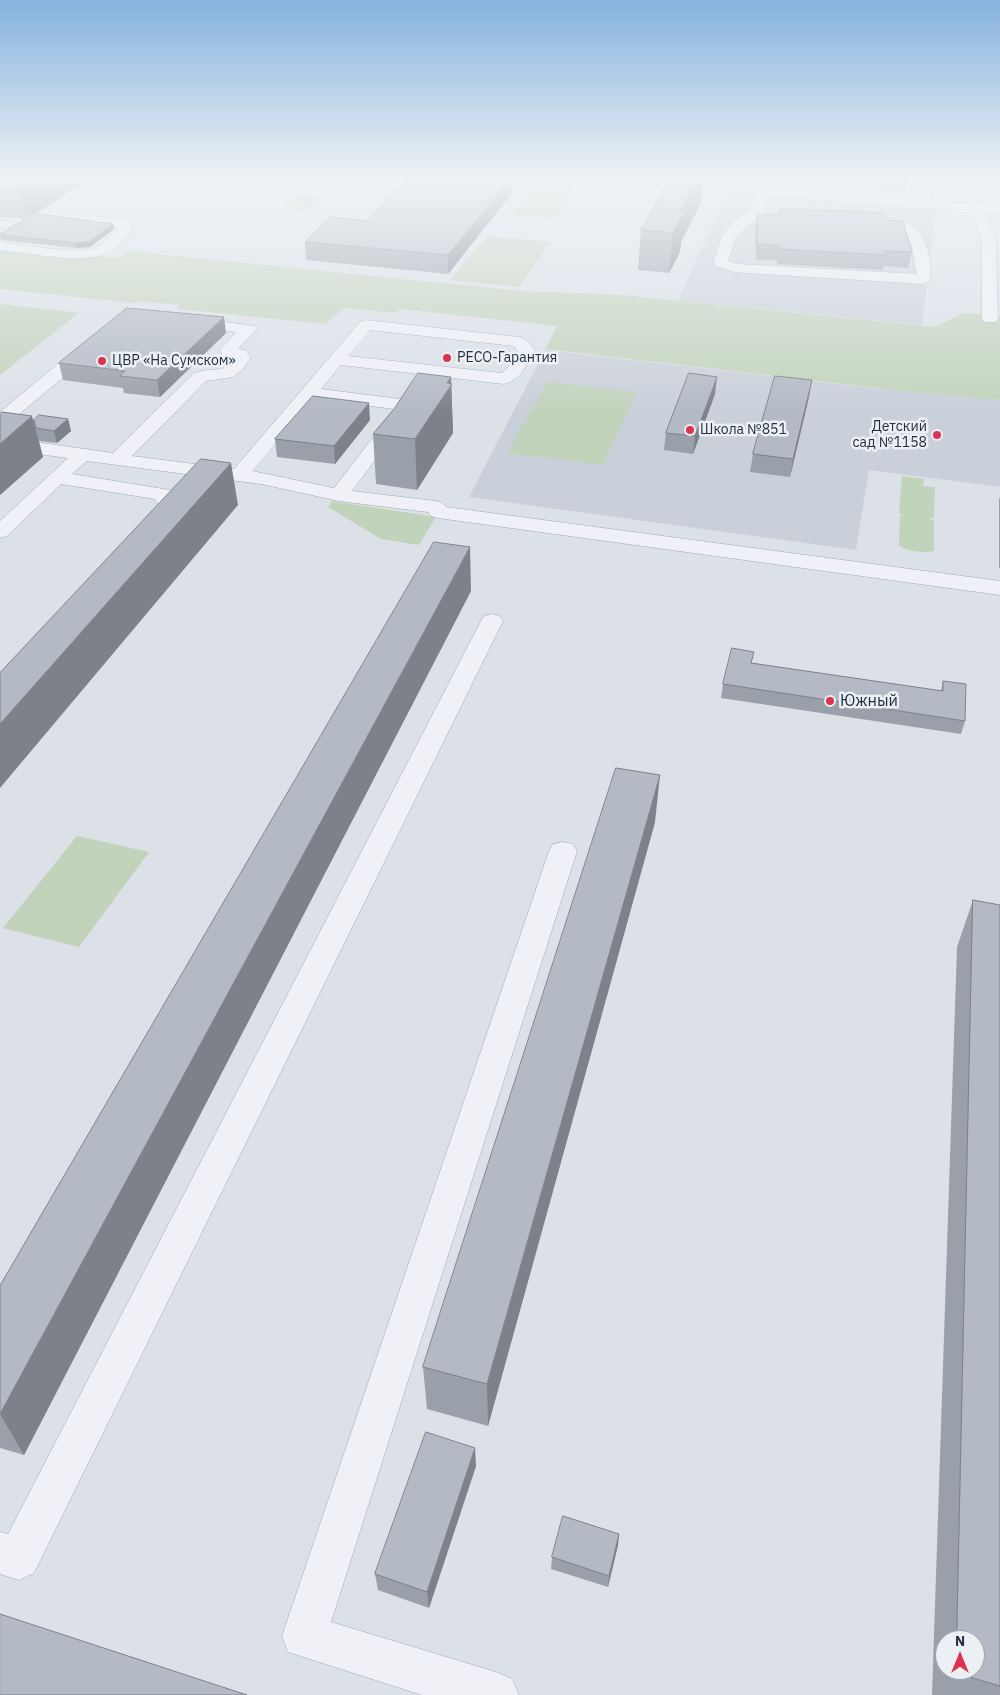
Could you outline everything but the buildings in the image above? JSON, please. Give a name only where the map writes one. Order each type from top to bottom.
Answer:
[{"type":"lane","points":[[723,255],[720,263],[734,268],[923,278],[925,273],[920,255]]},
{"type":"lane","points":[[989,255],[990,318]]},
{"type":"lane","points":[[118,459],[200,378],[206,375],[226,374],[242,359],[242,355],[228,351],[249,329],[176,321]]},
{"type":"lane","points":[[238,476],[366,325],[519,342],[527,350],[514,372],[504,378],[337,360]]},
{"type":"lane","points":[[0,421],[100,337]]},
{"type":"lane","points":[[309,393],[407,405],[339,495]]},
{"type":"lane","points":[[0,443],[310,486],[339,495],[436,507],[438,512],[1000,588]]},
{"type":"lane","points":[[0,532],[83,455]]},
{"type":"lane","points":[[57,478],[163,494],[169,507],[136,543]]},
{"type":"lane","points":[[0,1553],[19,1558],[492,621]]},
{"type":"lane","points":[[496,1695],[304,1636],[563,851]]},
{"type":"shaded area","points":[[699,255],[930,255],[922,325],[678,300]]},
{"type":"shaded area","name":"Школа №851","points":[[545,350],[882,389],[883,386],[1000,400],[1000,487],[869,470],[856,550],[469,497]]},
{"type":"green space","points":[[0,255],[87,255],[118,258],[122,255],[168,255],[521,291],[624,295],[935,327],[964,313],[1000,316],[1000,400],[903,391],[545,349],[557,326],[400,309],[396,313],[344,308],[325,324],[177,309],[180,305],[139,301],[134,303],[0,289]]},
{"type":"green space","points":[[471,255],[542,255],[519,287],[450,280]]},
{"type":"green space","points":[[0,304],[79,313],[0,375]]},
{"type":"green space","points":[[547,382],[637,392],[603,465],[507,453]]},
{"type":"green space","points":[[902,476],[924,479],[923,486],[935,487],[934,518],[928,518],[934,521],[934,551],[916,552],[899,546],[900,516],[905,515],[899,514]]},
{"type":"green space","points":[[332,501],[436,517],[419,545],[381,539],[328,507]]},
{"type":"green space","points":[[77,836],[149,852],[79,947],[3,928]]},
{"type":"place","name":"РЕСО-Гарантия","points":[[447,358]]},
{"type":"place","name":"ЦВР «На Сумском»","points":[[102,361]]},
{"type":"place","name":"Школа №851","points":[[690,430]]},
{"type":"place","name":"Детский сад №1158","points":[[937,435]]},
{"type":"place","name":"Южный","points":[[830,701]]}]
